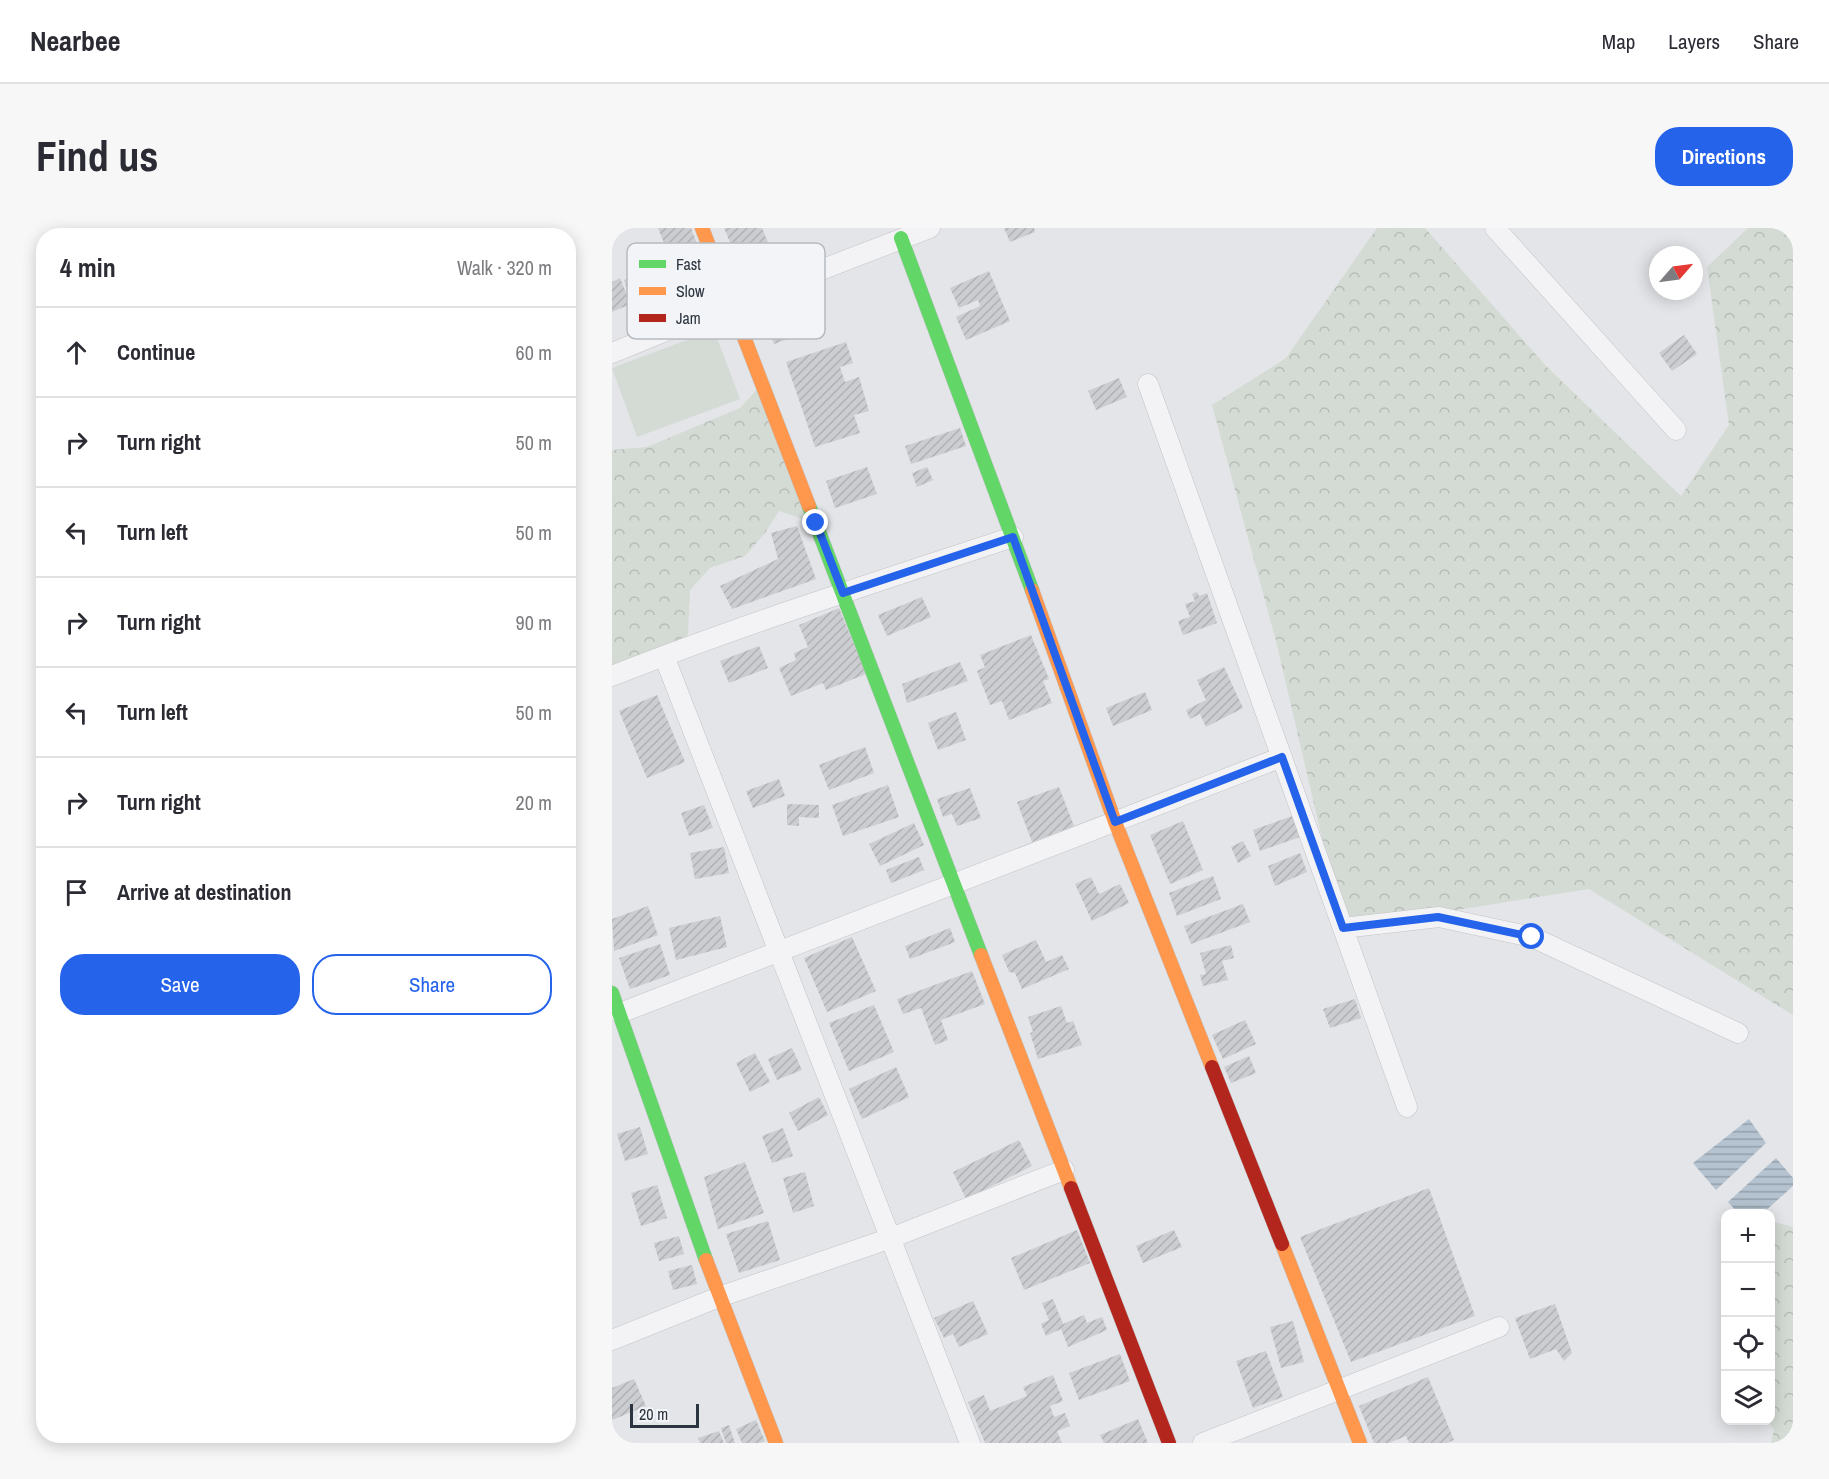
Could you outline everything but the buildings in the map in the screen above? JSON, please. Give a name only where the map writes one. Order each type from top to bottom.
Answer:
[{"type":"street","points":[[702,228],[708,243]]},
{"type":"street","points":[[825,268],[930,228]]},
{"type":"street","points":[[1495,228],[1676,430]]},
{"type":"street","points":[[901,238],[1013,537],[1115,822],[1360,1443]]},
{"type":"street","points":[[612,353],[646,339]]},
{"type":"street","points":[[745,339],[1169,1443]]},
{"type":"street","points":[[1148,384],[1407,1107]]},
{"type":"street","points":[[612,676],[843,593],[1013,537]]},
{"type":"street","points":[[664,656],[970,1443]]},
{"type":"street","points":[[616,1015],[1282,757]]},
{"type":"street","points":[[1343,928],[1438,917],[1532,937],[1738,1033]]},
{"type":"street","points":[[612,993],[616,1015],[719,1297],[776,1443]]},
{"type":"street","points":[[612,1340],[719,1297],[891,1238],[1064,1170]]},
{"type":"street","points":[[1203,1443],[1499,1327]]},
{"type":"green space","points":[[1377,228],[1425,228],[1545,365],[1681,496],[1729,425],[1707,267],[1748,228],[1793,228],[1793,1015],[1589,889],[1343,928],[1276,641],[1212,405],[1286,358]]},
{"type":"green space","points":[[690,339],[717,339],[740,399],[637,437],[612,368]]},
{"type":"green space","points":[[762,384],[816,523],[779,511],[765,533],[745,556],[710,568],[690,590],[688,635],[646,657],[612,671],[612,450],[647,447],[740,408]]},
{"type":"green space","points":[[1775,1222],[1793,1227],[1793,1443],[1771,1443],[1774,1430],[1771,1425],[1775,1425]]},
{"type":"water","points":[[1749,1119],[1766,1143],[1716,1190],[1693,1163]]},
{"type":"water","points":[[1776,1158],[1793,1178],[1793,1186],[1767,1209],[1734,1209],[1728,1202]]},
{"type":"traffic: fast","points":[[901,238],[1032,590]]},
{"type":"traffic: fast","points":[[809,506],[981,955]]},
{"type":"traffic: fast","points":[[612,993],[706,1260]]},
{"type":"traffic: slow","points":[[702,228],[708,243]]},
{"type":"traffic: slow","points":[[745,339],[809,506]]},
{"type":"traffic: slow","points":[[1032,590],[1115,822],[1212,1067]]},
{"type":"traffic: slow","points":[[981,955],[1071,1188]]},
{"type":"traffic: slow","points":[[1282,1244],[1360,1443]]},
{"type":"traffic: slow","points":[[706,1260],[776,1443]]},
{"type":"traffic: jam","points":[[1212,1067],[1282,1244]]},
{"type":"traffic: jam","points":[[1071,1188],[1169,1443]]},
{"type":"route","points":[[816,523],[843,593],[1013,537],[1115,822],[1282,757],[1343,928],[1438,917],[1532,937]]}]
